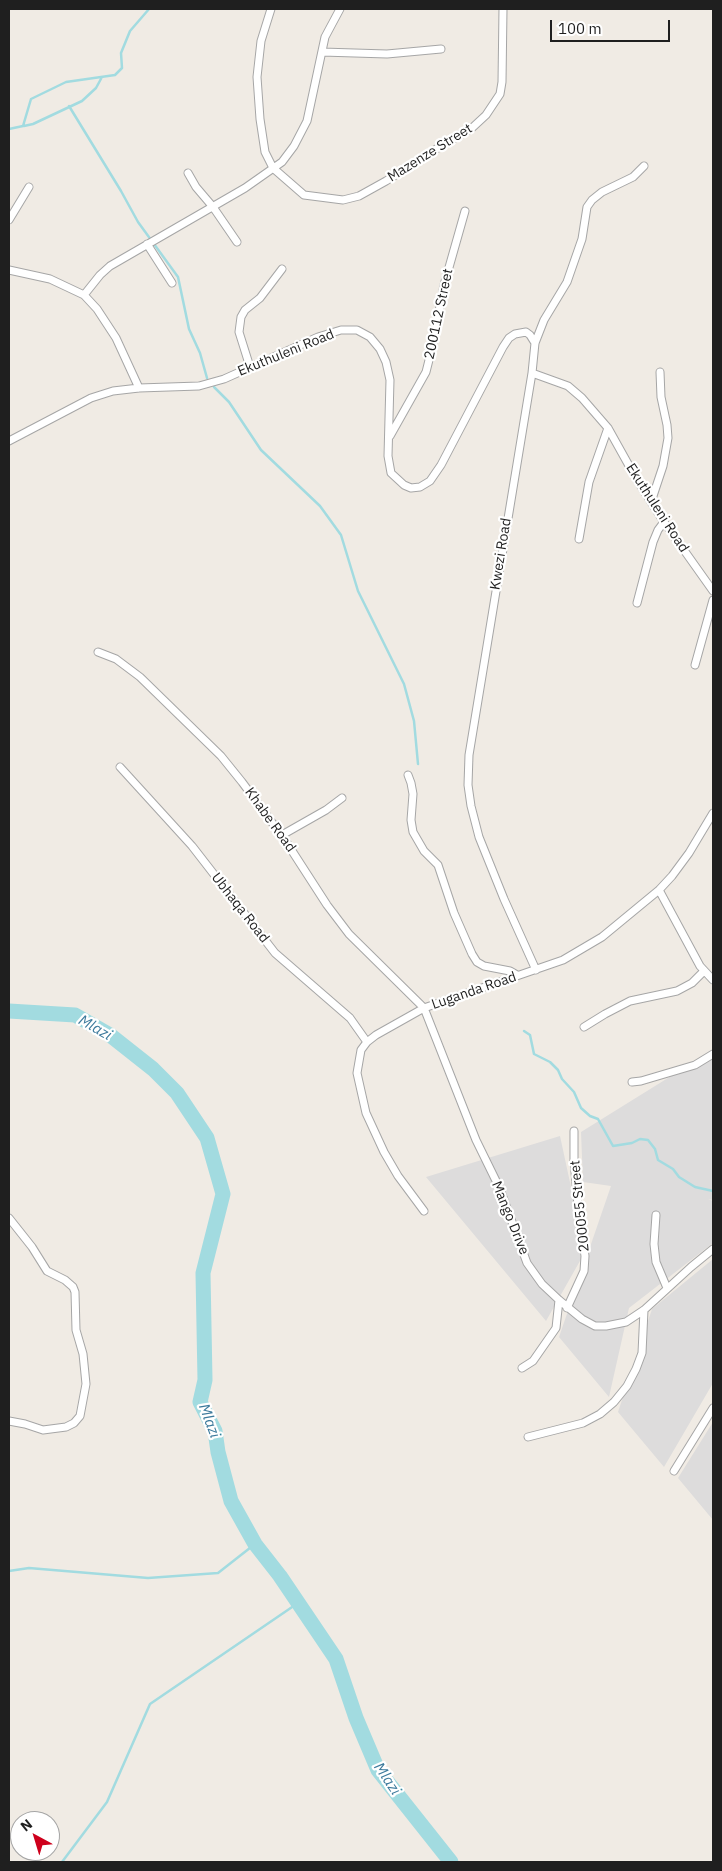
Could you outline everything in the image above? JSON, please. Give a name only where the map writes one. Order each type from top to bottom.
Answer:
[{"type":"street","points":[[271,9],[260,41],[257,77],[265,152],[273,168]]},
{"type":"street","points":[[84,295],[110,266],[213,207],[282,162],[294,146],[307,122],[325,37],[340,9]]},
{"type":"street","name":"Mazenze Street","points":[[273,168],[304,195],[343,200],[359,196],[472,128],[486,115],[500,94],[502,82],[503,9]]},
{"type":"street","points":[[322,52],[387,54],[440,49]]},
{"type":"street","name":"Kwezi Road","points":[[536,970],[479,837],[471,806],[467,773],[483,665],[532,373],[535,343],[544,320],[567,282],[582,239],[587,207],[597,196],[633,177],[644,166]]},
{"type":"street","points":[[188,173],[196,187],[213,207],[237,242]]},
{"type":"street","points":[[9,220],[29,187]]},
{"type":"street","name":"200112 Street","points":[[388,438],[426,372],[444,284],[465,211]]},
{"type":"street","points":[[147,244],[172,283]]},
{"type":"street","points":[[250,367],[239,332],[241,317],[245,310],[260,298],[282,269]]},
{"type":"street","points":[[9,270],[50,279],[84,295],[98,309],[116,338],[139,388]]},
{"type":"street","name":"Ekuthuleni Road","points":[[9,441],[91,398],[113,391],[139,388],[199,386],[224,379],[318,337],[341,330],[357,330],[370,337],[380,349],[386,362],[390,380],[388,456],[391,473],[404,485],[411,488],[420,487],[430,481],[441,465],[509,338],[515,334],[526,332],[535,343]]},
{"type":"street","points":[[651,502],[667,451],[667,425],[661,397],[660,372]]},
{"type":"street","name":"Ekuthuleni Road","points":[[532,373],[568,386],[582,398],[608,428],[651,502],[713,591]]},
{"type":"street","points":[[579,539],[589,482],[608,428]]},
{"type":"street","points":[[637,603],[653,542],[664,522]]},
{"type":"street","points":[[695,665],[713,600]]},
{"type":"street","name":"Khabe Road","points":[[98,652],[108,655],[126,666],[195,730],[242,782],[282,835],[348,934],[424,1008]]},
{"type":"street","name":"Ubhaqa Road","points":[[120,767],[192,846],[275,953],[344,1012],[366,1042]]},
{"type":"street","points":[[408,775],[413,794],[413,832],[424,851],[438,865],[451,906],[472,954],[484,966],[510,971],[517,975]]},
{"type":"street","points":[[282,835],[326,810],[342,798]]},
{"type":"street","name":"Luganda Road","points":[[366,1042],[424,1008],[563,960],[602,937],[659,890],[672,876],[689,853],[713,812]]},
{"type":"street","points":[[659,890],[704,971],[713,980]]},
{"type":"street","points":[[584,1027],[630,1001],[677,991],[692,983],[704,971]]},
{"type":"street","name":"Mango Drive","points":[[424,1008],[476,1140],[500,1189],[528,1263],[542,1284],[567,1308],[595,1326],[626,1322],[644,1310],[713,1249]]},
{"type":"street","points":[[366,1042],[361,1050],[357,1073],[366,1112],[388,1160],[410,1194],[424,1211]]},
{"type":"street","points":[[632,1082],[642,1081],[695,1065],[713,1054]]},
{"type":"street","name":"200055 Street","points":[[567,1308],[584,1271],[585,1256],[574,1161],[574,1131]]},
{"type":"street","points":[[656,1215],[654,1244],[656,1262],[667,1288]]},
{"type":"street","points":[[9,1218],[32,1246],[47,1270],[73,1287],[76,1330],[83,1354],[86,1384],[80,1416],[74,1423],[66,1427],[43,1430],[9,1421]]},
{"type":"street","points":[[522,1368],[533,1361],[556,1328],[559,1300]]},
{"type":"street","points":[[528,1437],[583,1423],[600,1414],[614,1402],[627,1386],[642,1353],[644,1310]]},
{"type":"street","points":[[674,1471],[713,1408]]},
{"type":"shaded area","points":[[713,1050],[713,1200],[708,1199],[713,1201],[713,1243],[629,1308],[609,1397],[559,1337],[611,1186],[583,1182],[581,1132]]},
{"type":"shaded area","points":[[560,1136],[585,1252],[546,1321],[426,1177]]},
{"type":"shaded area","points":[[713,1259],[713,1383],[664,1467],[618,1412],[652,1309]]},
{"type":"shaded area","points":[[713,1422],[713,1520],[678,1478]]},
{"type":"waterway","points":[[9,129],[23,126],[31,99],[66,82],[115,75],[122,68],[121,53],[130,31],[149,9]]},
{"type":"waterway","points":[[24,126],[33,124],[82,101],[96,88],[102,77]]},
{"type":"waterway","points":[[69,106],[138,222],[178,277],[189,329],[200,353],[207,378]]},
{"type":"waterway","points":[[214,387],[229,402],[261,450],[320,506],[341,535],[358,591],[404,684],[414,721],[418,764]]},
{"type":"waterway","name":"Mlazi","points":[[9,1011],[75,1015],[110,1035],[153,1069],[177,1093],[207,1138],[223,1194],[203,1273],[205,1380],[200,1402],[215,1431],[218,1452],[231,1501],[255,1544],[280,1576],[336,1659],[356,1718],[378,1770],[451,1862]]},
{"type":"waterway","points":[[524,1031],[530,1035],[534,1054],[550,1062],[558,1070],[562,1079],[574,1092],[581,1108],[590,1116],[598,1119],[613,1146],[632,1143],[640,1139],[648,1140],[655,1149],[658,1160],[673,1169],[679,1177],[695,1187],[713,1191]]},
{"type":"waterway","points":[[9,1571],[29,1568],[148,1578],[218,1573],[255,1544]]},
{"type":"waterway","points":[[62,1862],[107,1802],[150,1704],[298,1603]]}]
